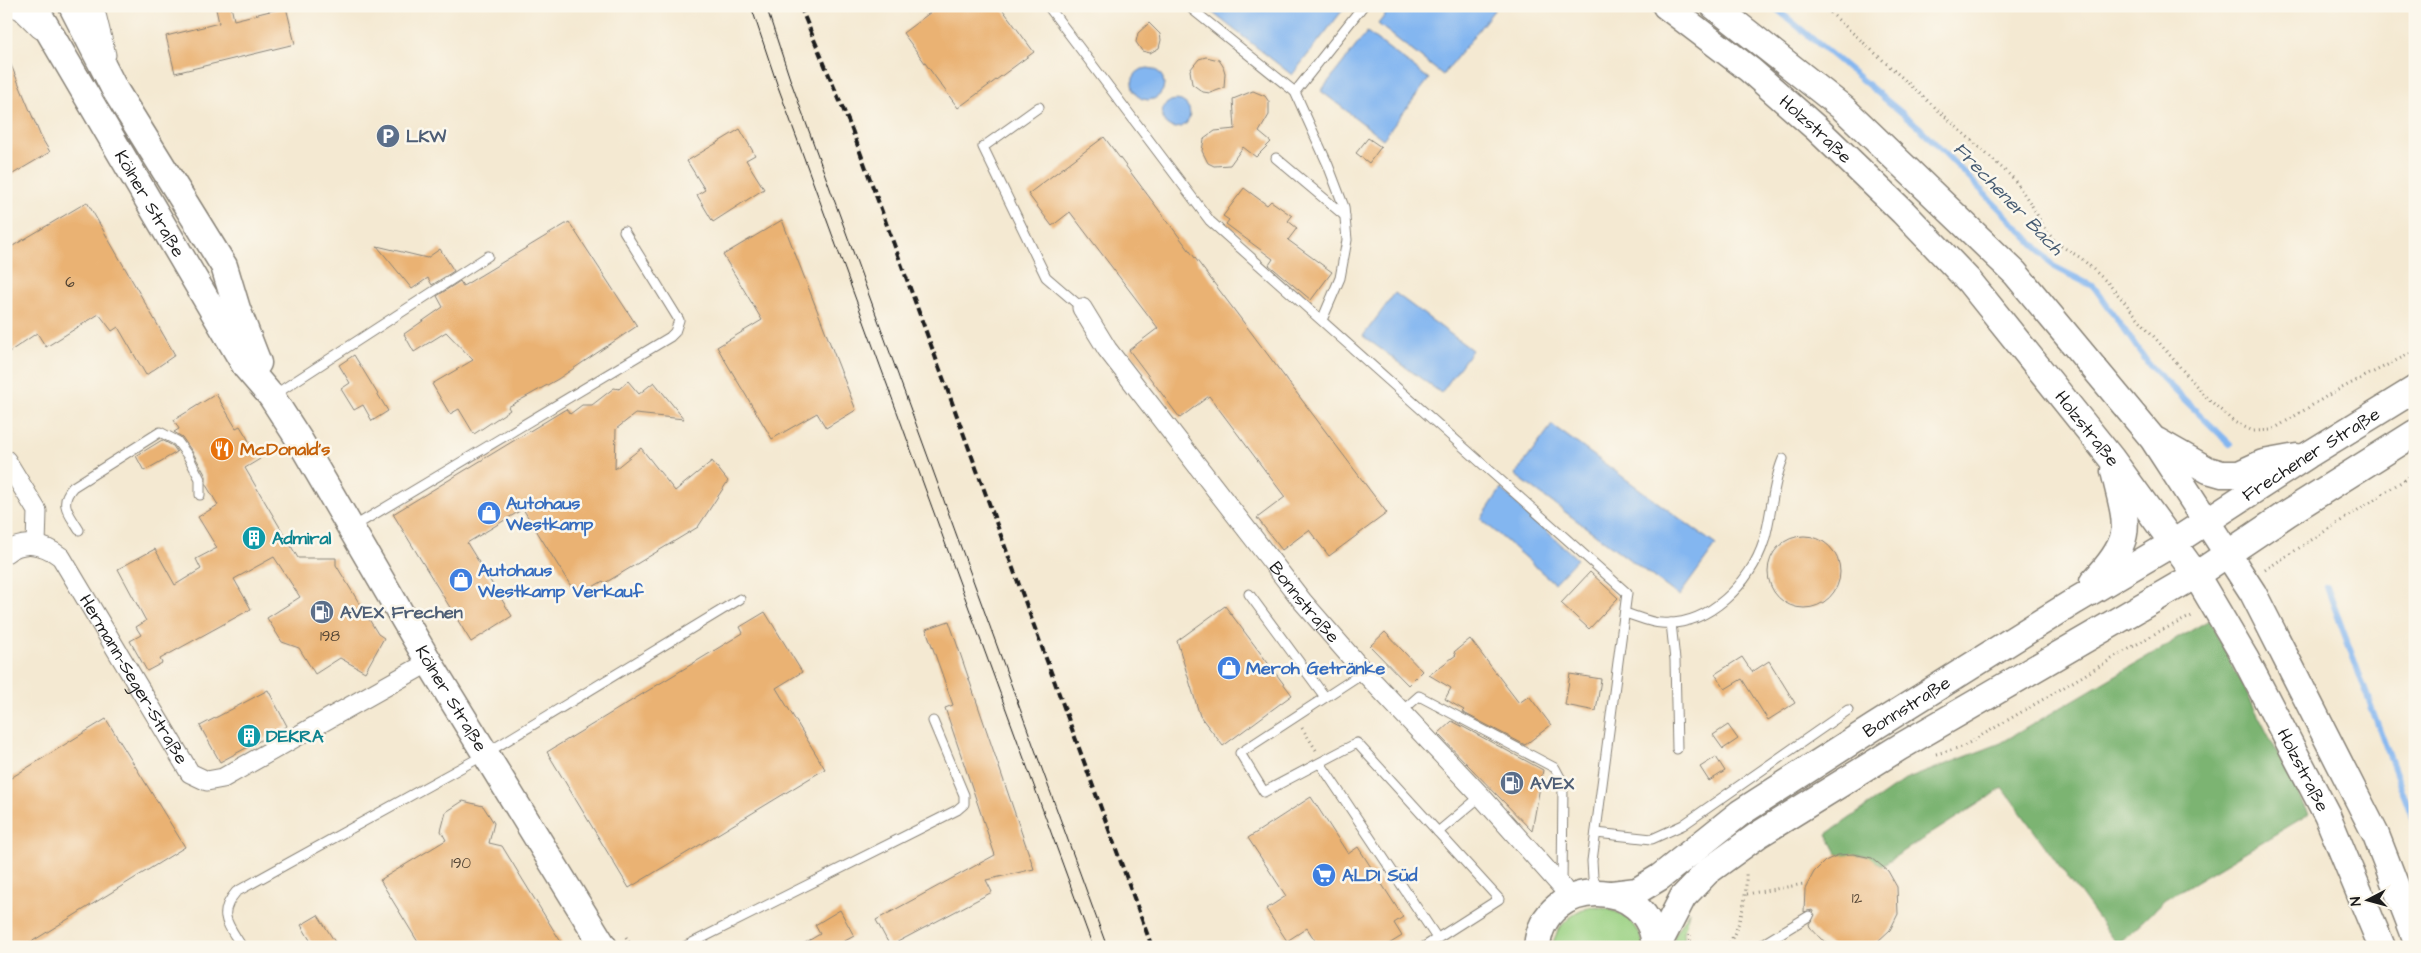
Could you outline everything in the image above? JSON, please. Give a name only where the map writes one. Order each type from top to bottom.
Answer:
[{"type":"main road","name":"Kölner Straße","points":[[34,6],[246,367],[271,396]]},
{"type":"main road","name":"Kölner Straße","points":[[72,6],[115,90],[224,266],[237,309],[271,396],[429,662],[604,947]]},
{"type":"main road","name":"Holzstraße","points":[[1666,6],[1757,76],[1816,128],[1903,212],[1969,281],[2111,458],[2196,575],[2246,658],[2327,815],[2382,947]]},
{"type":"main road","name":"Holzstraße","points":[[1714,6],[1843,108],[2015,273],[2153,439],[2247,581],[2376,836],[2415,936]]},
{"type":"main road","name":"Frechener Straße","points":[[2207,520],[2308,455],[2415,390]]},
{"type":"main road","name":"Frechener Straße","points":[[2230,555],[2288,513],[2415,433]]},
{"type":"main road","points":[[2153,439],[2208,470],[2222,474],[2239,474],[2263,463],[2308,455]]},
{"type":"main road","points":[[2075,601],[2108,566],[2120,549],[2125,532],[2126,516],[2111,458]]},
{"type":"main road","name":"Bonnstraße","points":[[1565,893],[1637,891],[1660,877],[1740,813],[2075,601],[2174,543],[2207,520]]},
{"type":"main road","name":"Bonnstraße","points":[[1656,947],[1683,897],[1707,872],[1758,835],[1900,748],[2230,555]]},
{"type":"main road","points":[[1534,944],[1543,923],[1565,893]]},
{"type":"main road","points":[[1606,893],[1628,901],[1640,912],[1650,926],[1656,947]]},
{"type":"street","points":[[10,6],[21,10],[56,44]]},
{"type":"street","name":"Kölner Straße","points":[[94,6],[115,90]]},
{"type":"street","name":"Bonnstraße","points":[[1082,308],[1107,350],[1303,602],[1364,672],[1481,796],[1565,893]]},
{"type":"street","points":[[6,460],[37,511],[36,545],[24,544],[6,553]]},
{"type":"street","name":"Hermann-Seger-Straße","points":[[36,545],[49,548],[61,557],[190,773],[207,781],[223,778],[429,662]]},
{"type":"lane","points":[[1048,6],[1210,221],[1627,593],[1592,861],[1593,878],[1606,893]]},
{"type":"lane","points":[[1191,6],[1193,10],[1295,92],[1328,165],[1344,207],[1347,240],[1340,278],[1322,320]]},
{"type":"lane","points":[[1295,92],[1363,6]]},
{"type":"lane","points":[[1039,107],[983,147],[1046,277],[1082,308]]},
{"type":"lane","points":[[1276,158],[1345,216]]},
{"type":"lane","points":[[350,528],[670,337],[675,332],[679,320],[624,231]]},
{"type":"lane","points":[[271,396],[488,256]]},
{"type":"lane","points":[[79,530],[65,505],[65,496],[73,487],[160,432],[177,441],[188,456],[200,479],[200,495]]},
{"type":"lane","points":[[1625,613],[1661,624],[1690,621],[1723,602],[1747,575],[1763,543],[1776,476],[1783,459]]},
{"type":"lane","points":[[1249,594],[1325,697]]},
{"type":"lane","points":[[242,947],[225,919],[226,903],[236,892],[486,754],[740,599]]},
{"type":"lane","points":[[1671,623],[1675,660],[1677,749]]},
{"type":"lane","points":[[1364,672],[1240,753],[1264,792],[1358,743],[1499,899],[1424,947]]},
{"type":"lane","points":[[1401,712],[1419,696],[1555,768],[1563,783],[1565,893]]},
{"type":"lane","points":[[1596,833],[1652,839],[1683,825],[1848,710]]},
{"type":"lane","points":[[684,947],[957,810],[964,804],[964,795],[933,721]]},
{"type":"lane","points":[[1322,762],[1437,938]]},
{"type":"lane","points":[[1438,832],[1481,796]]},
{"type":"lane","points":[[1758,947],[1809,916]]},
{"type":"path","points":[[1823,6],[1953,121],[2012,178],[2032,204],[2046,231],[2058,244],[2080,258],[2108,283],[2204,396],[2234,422],[2253,430],[2272,430],[2332,393],[2385,364],[2415,351]]},
{"type":"path","points":[[2247,581],[2415,473]]},
{"type":"path","points":[[1927,756],[1962,747],[2156,633],[2186,620],[2213,603]]},
{"type":"path","points":[[1294,717],[1322,762]]},
{"type":"path","points":[[1727,947],[1736,932],[1747,894],[1745,862]]},
{"type":"path","points":[[1747,894],[1804,884]]},
{"type":"path","points":[[1690,932],[1691,947]]},
{"type":"green space","points":[[2209,620],[2309,814],[2166,899],[2117,945],[2003,788],[1882,865],[1863,855],[1838,855],[1827,834],[1905,780],[2001,743]]},
{"type":"green space","points":[[1591,907],[1610,910],[1632,922],[1641,937],[1644,947],[1552,947],[1557,932],[1565,921]]},
{"type":"green space","points":[[1689,911],[1684,932],[1685,947],[1674,947],[1674,935]]},
{"type":"water","points":[[1204,6],[1346,6],[1292,75]]},
{"type":"water","points":[[1392,6],[1492,6],[1495,9],[1443,75],[1378,24]]},
{"type":"water","points":[[1367,32],[1429,79],[1383,139],[1321,91]]},
{"type":"water","points":[[1148,68],[1154,69],[1159,73],[1163,78],[1163,90],[1159,95],[1154,99],[1148,100],[1142,99],[1137,95],[1133,90],[1132,84],[1133,78],[1137,73],[1142,69]]},
{"type":"water","points":[[1176,100],[1186,104],[1190,114],[1186,124],[1176,128],[1166,124],[1162,114],[1166,104]]},
{"type":"water","points":[[1395,293],[1472,350],[1441,393],[1363,336]]},
{"type":"water","points":[[1552,425],[1716,545],[1679,596],[1515,475]]},
{"type":"water","points":[[1501,489],[1577,559],[1554,583],[1481,519]]},
{"type":"building","points":[[231,6],[234,20],[286,7],[295,44],[175,73],[166,36],[219,23],[216,9]]},
{"type":"building","points":[[939,6],[1000,6],[1034,52],[958,108],[903,33]]},
{"type":"building","points":[[1149,23],[1160,34],[1161,40],[1159,48],[1150,53],[1142,51],[1136,42],[1138,33]]},
{"type":"building","points":[[6,53],[41,137],[50,152],[6,178]]},
{"type":"building","points":[[1206,57],[1219,60],[1225,73],[1224,88],[1210,93],[1203,92],[1192,84],[1190,70],[1199,59]]},
{"type":"building","points":[[1253,91],[1265,96],[1269,102],[1269,115],[1259,132],[1271,142],[1256,157],[1243,147],[1230,165],[1214,166],[1208,163],[1202,151],[1204,139],[1215,131],[1235,129],[1233,99]]},
{"type":"building","points":[[740,129],[755,155],[746,160],[764,189],[713,222],[697,195],[705,190],[687,161]]},
{"type":"building","points":[[1104,137],[1387,513],[1329,556],[1309,530],[1282,550],[1257,518],[1285,497],[1209,396],[1180,418],[1129,350],[1158,328],[1070,212],[1052,226],[1028,194]]},
{"type":"building","points":[[1368,138],[1381,147],[1369,163],[1356,153]]},
{"type":"building","points":[[1244,188],[1267,205],[1271,201],[1292,216],[1288,221],[1297,228],[1288,240],[1332,272],[1311,300],[1269,265],[1273,259],[1226,224],[1229,220],[1223,216]]},
{"type":"building","points":[[87,202],[175,355],[146,375],[118,327],[112,331],[99,314],[46,347],[37,333],[6,354],[6,250]]},
{"type":"building","points":[[782,220],[856,410],[826,428],[817,413],[772,439],[717,347],[762,320],[723,255]]},
{"type":"building","points":[[569,222],[637,326],[558,379],[508,407],[510,410],[474,434],[459,409],[450,414],[432,384],[473,360],[446,332],[414,352],[404,334],[443,307],[437,296],[460,281],[463,286]]},
{"type":"building","points":[[377,246],[427,258],[440,249],[454,271],[432,285],[428,278],[412,289]]},
{"type":"building","points":[[354,355],[388,411],[372,421],[363,405],[354,410],[341,389],[350,383],[339,365]]},
{"type":"building","points":[[628,381],[639,394],[654,382],[684,419],[635,414],[616,429],[615,469],[641,448],[675,491],[712,461],[728,481],[698,527],[605,583],[603,581],[577,596],[523,509],[467,543],[512,616],[471,642],[393,514],[566,409],[570,414],[582,405],[592,405],[614,388],[619,389]]},
{"type":"building","points":[[216,394],[236,428],[240,426],[260,459],[245,468],[298,558],[336,558],[336,565],[378,634],[384,638],[365,672],[340,658],[315,674],[299,648],[282,642],[267,618],[300,597],[274,557],[234,579],[251,609],[160,659],[162,663],[147,671],[130,641],[141,635],[136,627],[146,621],[118,569],[155,549],[175,585],[201,569],[196,559],[217,548],[198,517],[218,505],[206,485],[206,476],[193,453],[182,437],[174,432],[179,429],[174,420]]},
{"type":"building","points":[[162,440],[173,446],[177,452],[144,471],[136,456]]},
{"type":"building","points":[[1804,536],[1824,542],[1834,552],[1840,572],[1834,592],[1824,602],[1804,608],[1784,602],[1774,592],[1768,572],[1774,552],[1784,542]]},
{"type":"building","points":[[1590,572],[1618,598],[1589,629],[1561,603]]},
{"type":"building","name":"Meroh Getränke","points":[[1225,606],[1292,695],[1223,746],[1200,716],[1177,641]]},
{"type":"building","points":[[765,612],[802,672],[776,688],[825,769],[629,888],[547,752],[743,633],[740,627]]},
{"type":"building","points":[[949,621],[1034,869],[986,880],[992,892],[890,946],[876,920],[995,855],[945,708],[953,705],[926,629]]},
{"type":"building","points":[[1385,632],[1422,671],[1408,685],[1370,646]]},
{"type":"building","points":[[1470,639],[1519,703],[1529,696],[1551,725],[1525,745],[1462,712],[1464,710],[1445,699],[1451,688],[1429,675],[1456,655],[1454,652]]},
{"type":"building","points":[[1742,657],[1752,672],[1769,661],[1795,703],[1768,720],[1742,679],[1725,689],[1715,674]]},
{"type":"building","points":[[1570,674],[1601,679],[1596,711],[1565,705]]},
{"type":"building","points":[[268,690],[287,726],[220,762],[200,726]]},
{"type":"building","points":[[106,719],[185,847],[23,947],[6,947],[6,781]]},
{"type":"building","points":[[1452,721],[1543,770],[1532,831],[1438,734]]},
{"type":"building","points":[[1728,725],[1738,739],[1723,749],[1713,735]]},
{"type":"building","points":[[1716,757],[1725,771],[1709,781],[1700,767]]},
{"type":"building","name":"ALDI Süd","points":[[1311,797],[1348,854],[1358,847],[1403,917],[1394,923],[1402,936],[1384,947],[1319,947],[1307,928],[1287,941],[1266,909],[1286,896],[1248,838]]},
{"type":"building","points":[[463,801],[483,806],[494,823],[489,843],[502,846],[564,947],[421,947],[380,880],[446,840],[441,831],[446,812]]},
{"type":"building","points":[[1853,854],[1872,858],[1888,871],[1897,887],[1898,914],[1890,930],[1877,942],[1868,947],[1835,947],[1821,939],[1810,927],[1809,924],[1815,915],[1812,910],[1804,912],[1805,889],[1814,872],[1825,861],[1838,855]]},
{"type":"building","points":[[840,910],[854,936],[834,947],[798,947],[820,934],[815,925]]},
{"type":"building","points":[[318,915],[338,947],[314,947],[301,925]]},
{"type":"waterway","name":"Frechener Bach","points":[[1773,6],[1920,128],[2034,244],[2053,266],[2094,287],[2150,366],[2230,444]]},
{"type":"waterway","name":"Frechener Bach","points":[[2327,587],[2415,825]]},
{"type":"tram line","points":[[751,6],[777,84],[1093,947]]},
{"type":"tram line","points":[[766,6],[790,79],[1107,947]]},
{"type":"railway","points":[[800,6],[852,130],[1152,947]]},
{"type":"place","name":"LKW","points":[[388,136]]},
{"type":"place","name":"McDonald's","points":[[222,449]]},
{"type":"place","name":"Autohaus Westkamp","points":[[489,513]]},
{"type":"place","name":"Admiral","points":[[254,538]]},
{"type":"place","name":"Autohaus Westkamp Verkauf","points":[[461,580]]},
{"type":"place","name":"AVEX Frechen","points":[[322,612]]},
{"type":"place","name":"Meroh Getränke","points":[[1229,668]]},
{"type":"place","name":"DEKRA","points":[[249,736]]},
{"type":"place","name":"AVEX","points":[[1512,783]]},
{"type":"place","name":"ALDI Süd","points":[[1324,875]]}]
